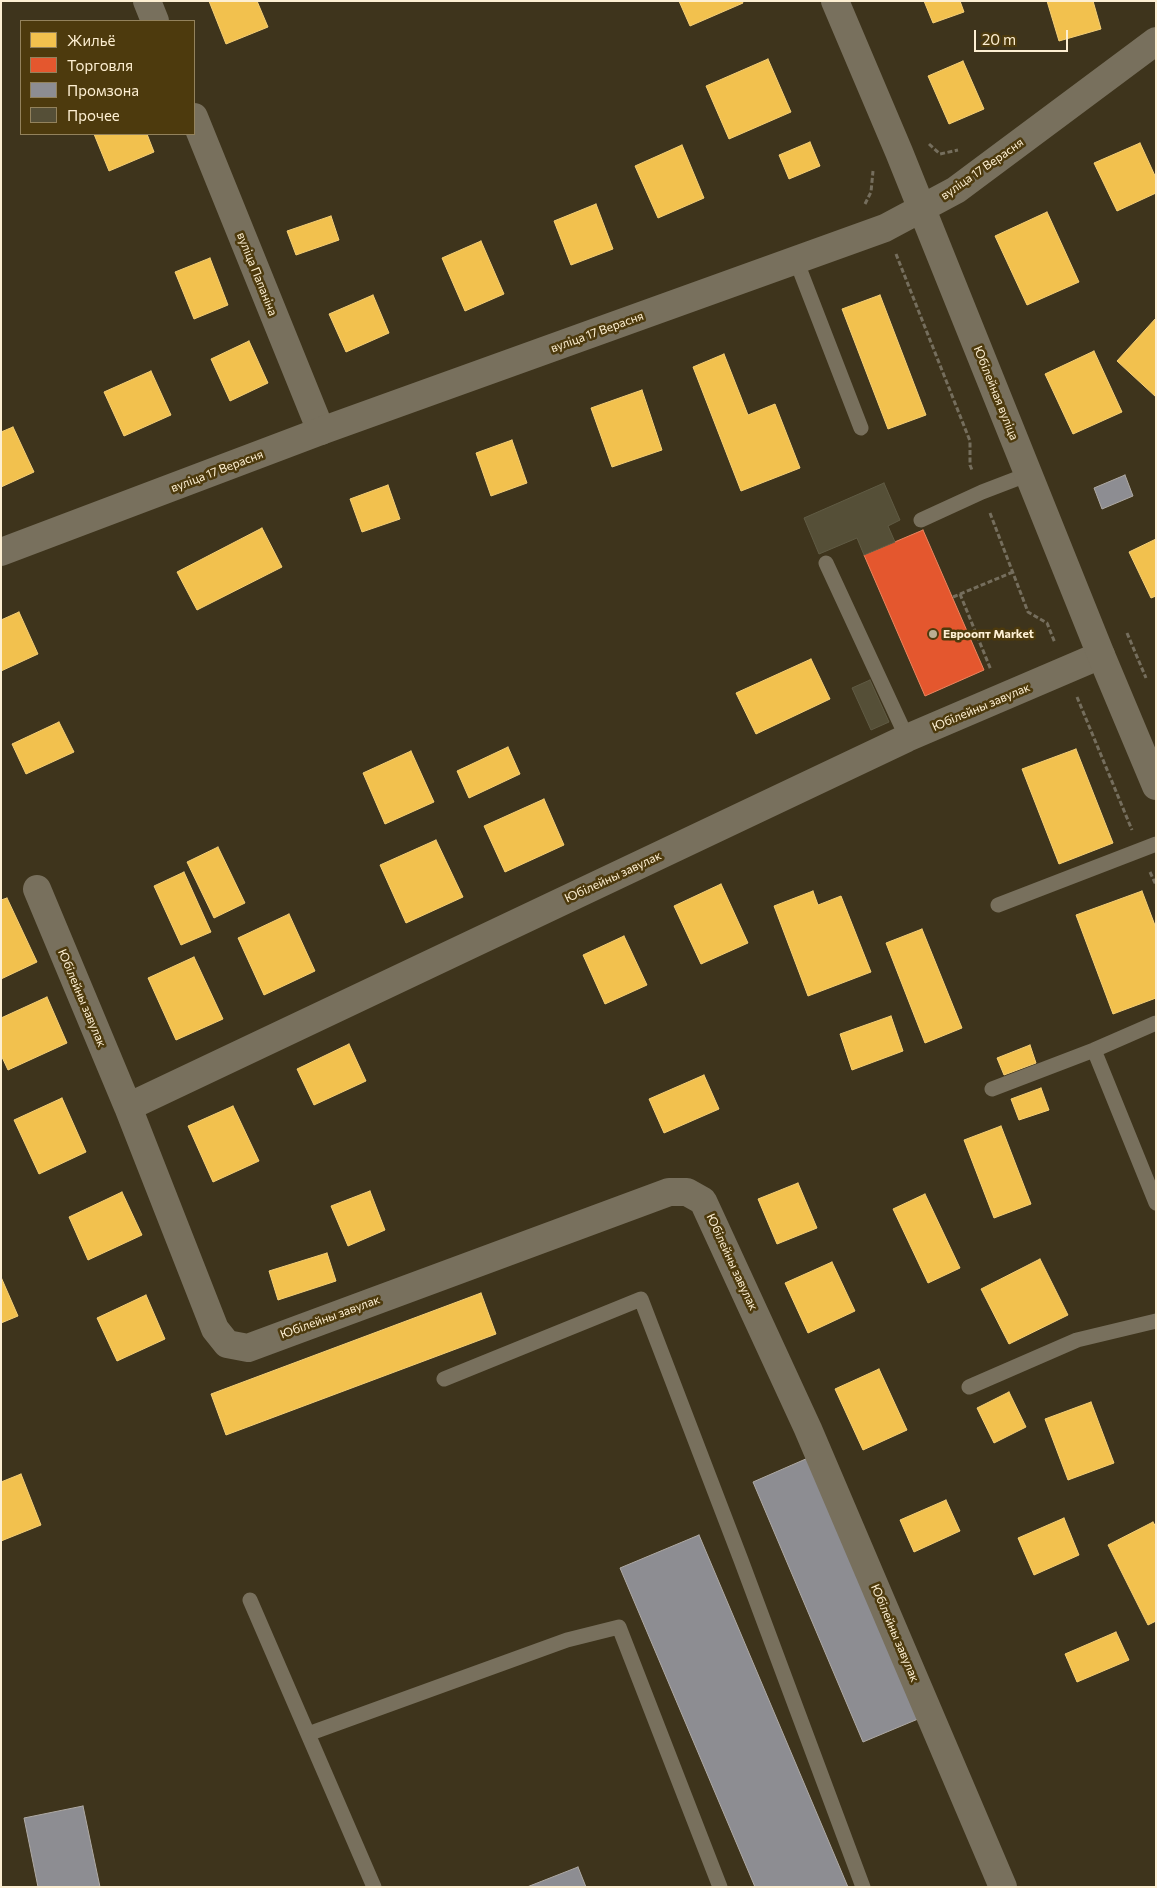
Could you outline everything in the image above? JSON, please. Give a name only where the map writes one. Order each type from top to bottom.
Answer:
[{"type":"street","points":[[147,1],[155,20]]},
{"type":"street","name":"Юбілейная вуліца","points":[[835,1],[899,152],[1101,655],[1156,786]]},
{"type":"street","name":"вуліца 17 Верасня","points":[[1,552],[321,431],[885,228],[956,190],[1156,41]]},
{"type":"street","name":"вуліца Папаніна","points":[[195,119],[321,431]]},
{"type":"street","name":"Юбілейны завулак","points":[[128,1107],[907,738],[1101,655]]},
{"type":"street","name":"Юбілейны завулак","points":[[36,889],[128,1107],[214,1329],[227,1344],[248,1348],[669,1192],[687,1192],[703,1201],[808,1429],[1003,1887]]},
{"type":"lane","points":[[796,260],[861,428]]},
{"type":"lane","points":[[921,520],[982,492],[1029,474]]},
{"type":"lane","points":[[826,563],[907,738]]},
{"type":"lane","points":[[998,905],[1156,844]]},
{"type":"lane","points":[[992,1088],[1094,1050],[1156,1023]]},
{"type":"lane","points":[[1094,1050],[1156,1204]]},
{"type":"lane","points":[[444,1379],[641,1299],[745,1569],[863,1887]]},
{"type":"lane","points":[[969,1387],[1077,1340],[1156,1321]]},
{"type":"lane","points":[[250,1600],[374,1887]]},
{"type":"lane","points":[[308,1734],[567,1640],[619,1627],[720,1887]]},
{"type":"path","points":[[894,250],[970,440],[970,465],[1028,612],[1047,623],[1156,885]]},
{"type":"path","points":[[953,597],[1013,572]]},
{"type":"path","points":[[960,594],[992,673]]},
{"type":"building: Жильё","points":[[209,1],[257,1],[268,27],[226,44]]},
{"type":"building: Жильё","points":[[679,1],[742,1],[743,3],[690,26]]},
{"type":"building: Жильё","points":[[924,1],[960,1],[964,12],[933,23]]},
{"type":"building: Жильё","points":[[1047,1],[1093,1],[1101,29],[1059,41]]},
{"type":"building: Жильё","points":[[768,59],[791,112],[729,139],[706,86]]},
{"type":"building: Жильё","points":[[963,61],[984,109],[949,124],[928,76]]},
{"type":"building: Жильё","points":[[94,135],[147,135],[154,152],[109,171]]},
{"type":"building: Жильё","points":[[810,142],[820,166],[789,179],[779,155]]},
{"type":"building: Жильё","points":[[1140,143],[1156,178],[1156,193],[1117,211],[1094,163]]},
{"type":"building: Жильё","points":[[682,145],[704,198],[658,218],[635,166]]},
{"type":"building: Жильё","points":[[596,204],[613,249],[571,265],[554,221]]},
{"type":"building: Жильё","points":[[1047,212],[1079,282],[1027,305],[995,236]]},
{"type":"building: Жильё","points":[[331,216],[339,240],[296,255],[287,231]]},
{"type":"building: Жильё","points":[[481,241],[504,294],[465,311],[442,258]]},
{"type":"building: Жильё","points":[[210,258],[228,305],[194,319],[175,272]]},
{"type":"building: Жильё","points":[[373,295],[389,333],[346,352],[329,314]]},
{"type":"building: Жильё","points":[[880,295],[926,415],[888,429],[842,309]]},
{"type":"building: Жильё","points":[[1156,318],[1156,397],[1117,361]]},
{"type":"building: Жильё","points":[[249,341],[268,383],[230,401],[211,359]]},
{"type":"building: Жильё","points":[[1094,351],[1122,412],[1073,434],[1045,374]]},
{"type":"building: Жильё","points":[[724,354],[748,415],[775,404],[800,468],[741,491],[693,367]]},
{"type":"building: Жильё","points":[[151,371],[171,415],[124,436],[104,392]]},
{"type":"building: Жильё","points":[[642,390],[662,450],[612,467],[591,408]]},
{"type":"building: Жильё","points":[[13,427],[34,472],[1,487],[1,432]]},
{"type":"building: Жильё","points":[[512,440],[527,483],[491,496],[476,453]]},
{"type":"building: Жильё","points":[[388,485],[400,519],[362,532],[350,499]]},
{"type":"building: Жильё","points":[[262,528],[282,567],[197,610],[177,572]]},
{"type":"building: Жильё","points":[[1156,539],[1156,596],[1151,598],[1129,552]]},
{"type":"building: Жильё","points":[[19,612],[38,654],[1,671],[1,620]]},
{"type":"building: Жильё","points":[[811,659],[830,699],[756,734],[736,693]]},
{"type":"building: Жильё","points":[[59,722],[74,752],[26,774],[12,744]]},
{"type":"building: Жильё","points":[[508,747],[520,774],[469,798],[457,771]]},
{"type":"building: Жильё","points":[[1076,749],[1113,843],[1059,864],[1022,769]]},
{"type":"building: Жильё","points":[[411,751],[434,802],[385,824],[363,773]]},
{"type":"building: Жильё","points":[[544,799],[564,845],[505,872],[484,826]]},
{"type":"building: Жильё","points":[[436,840],[463,897],[406,923],[380,865]]},
{"type":"building: Жильё","points":[[218,847],[245,903],[214,918],[187,862]]},
{"type":"building: Жильё","points":[[184,872],[211,932],[181,945],[154,886]]},
{"type":"building: Жильё","points":[[721,884],[748,943],[701,964],[674,906]]},
{"type":"building: Жильё","points":[[813,891],[818,905],[841,896],[871,972],[808,996],[774,906]]},
{"type":"building: Жильё","points":[[1142,891],[1156,928],[1156,998],[1113,1014],[1076,915]]},
{"type":"building: Жильё","points":[[7,898],[37,962],[1,979],[1,900]]},
{"type":"building: Жильё","points":[[289,914],[315,971],[264,995],[238,938]]},
{"type":"building: Жильё","points":[[922,929],[962,1028],[925,1043],[886,943]]},
{"type":"building: Жильё","points":[[624,936],[647,985],[605,1004],[583,955]]},
{"type":"building: Жильё","points":[[194,957],[223,1019],[176,1040],[148,978]]},
{"type":"building: Жильё","points":[[47,997],[67,1043],[8,1070],[1,1055],[1,1018]]},
{"type":"building: Жильё","points":[[891,1016],[903,1051],[852,1070],[840,1034]]},
{"type":"building: Жильё","points":[[349,1044],[366,1081],[314,1105],[297,1069]]},
{"type":"building: Жильё","points":[[1030,1045],[1036,1063],[1004,1075],[997,1058]]},
{"type":"building: Жильё","points":[[704,1075],[719,1109],[664,1133],[649,1099]]},
{"type":"building: Жильё","points":[[1041,1088],[1049,1110],[1019,1120],[1011,1099]]},
{"type":"building: Жильё","points":[[62,1098],[86,1152],[39,1174],[14,1120]]},
{"type":"building: Жильё","points":[[233,1106],[259,1161],[213,1182],[188,1126]]},
{"type":"building: Жильё","points":[[1001,1126],[1031,1204],[994,1218],[964,1140]]},
{"type":"building: Жильё","points":[[798,1183],[817,1228],[777,1244],[758,1199]]},
{"type":"building: Жильё","points":[[370,1191],[385,1230],[348,1246],[331,1206]]},
{"type":"building: Жильё","points":[[122,1192],[142,1235],[88,1260],[69,1217]]},
{"type":"building: Жильё","points":[[925,1194],[960,1268],[928,1283],[893,1209]]},
{"type":"building: Жильё","points":[[327,1253],[336,1281],[278,1300],[269,1271]]},
{"type":"building: Жильё","points":[[1040,1259],[1068,1315],[1009,1344],[981,1289]]},
{"type":"building: Жильё","points":[[832,1262],[855,1311],[808,1333],[785,1283]]},
{"type":"building: Жильё","points":[[1,1277],[18,1316],[1,1323]]},
{"type":"building: Жильё","points":[[481,1293],[496,1334],[226,1435],[211,1394]]},
{"type":"building: Жильё","points":[[146,1295],[165,1339],[117,1361],[97,1318]]},
{"type":"building: Жильё","points":[[879,1369],[907,1430],[863,1450],[835,1389]]},
{"type":"building: Жильё","points":[[1009,1392],[1026,1427],[994,1443],[977,1408]]},
{"type":"building: Жильё","points":[[1091,1402],[1114,1463],[1068,1480],[1045,1419]]},
{"type":"building: Жильё","points":[[21,1474],[41,1525],[1,1541],[1,1482]]},
{"type":"building: Жильё","points":[[946,1500],[960,1531],[914,1552],[900,1520]]},
{"type":"building: Жильё","points":[[1064,1518],[1079,1555],[1034,1575],[1018,1538]]},
{"type":"building: Жильё","points":[[1153,1522],[1156,1527],[1156,1621],[1148,1625],[1108,1545]]},
{"type":"building: Жильё","points":[[1116,1632],[1129,1660],[1077,1682],[1065,1654]]},
{"type":"building: Торговля","name":"Евроопт Market","points":[[923,530],[984,670],[925,696],[864,555]]},
{"type":"building: Промзона","points":[[1125,475],[1133,496],[1102,509],[1094,488]]},
{"type":"building: Промзона","points":[[808,1458],[918,1719],[863,1742],[753,1482]]},
{"type":"building: Промзона","points":[[699,1535],[848,1887],[755,1887],[620,1568]]},
{"type":"building: Промзона","points":[[83,1806],[100,1887],[38,1887],[24,1818]]},
{"type":"building: Промзона","points":[[578,1867],[586,1887],[527,1887]]},
{"type":"building: Прочее","points":[[884,483],[900,520],[888,526],[895,542],[864,555],[857,538],[819,554],[804,518]]},
{"type":"building: Прочее","points":[[870,680],[889,722],[871,730],[852,688]]},
{"type":"place","name":"Евроопт Market","points":[[933,634]]}]
